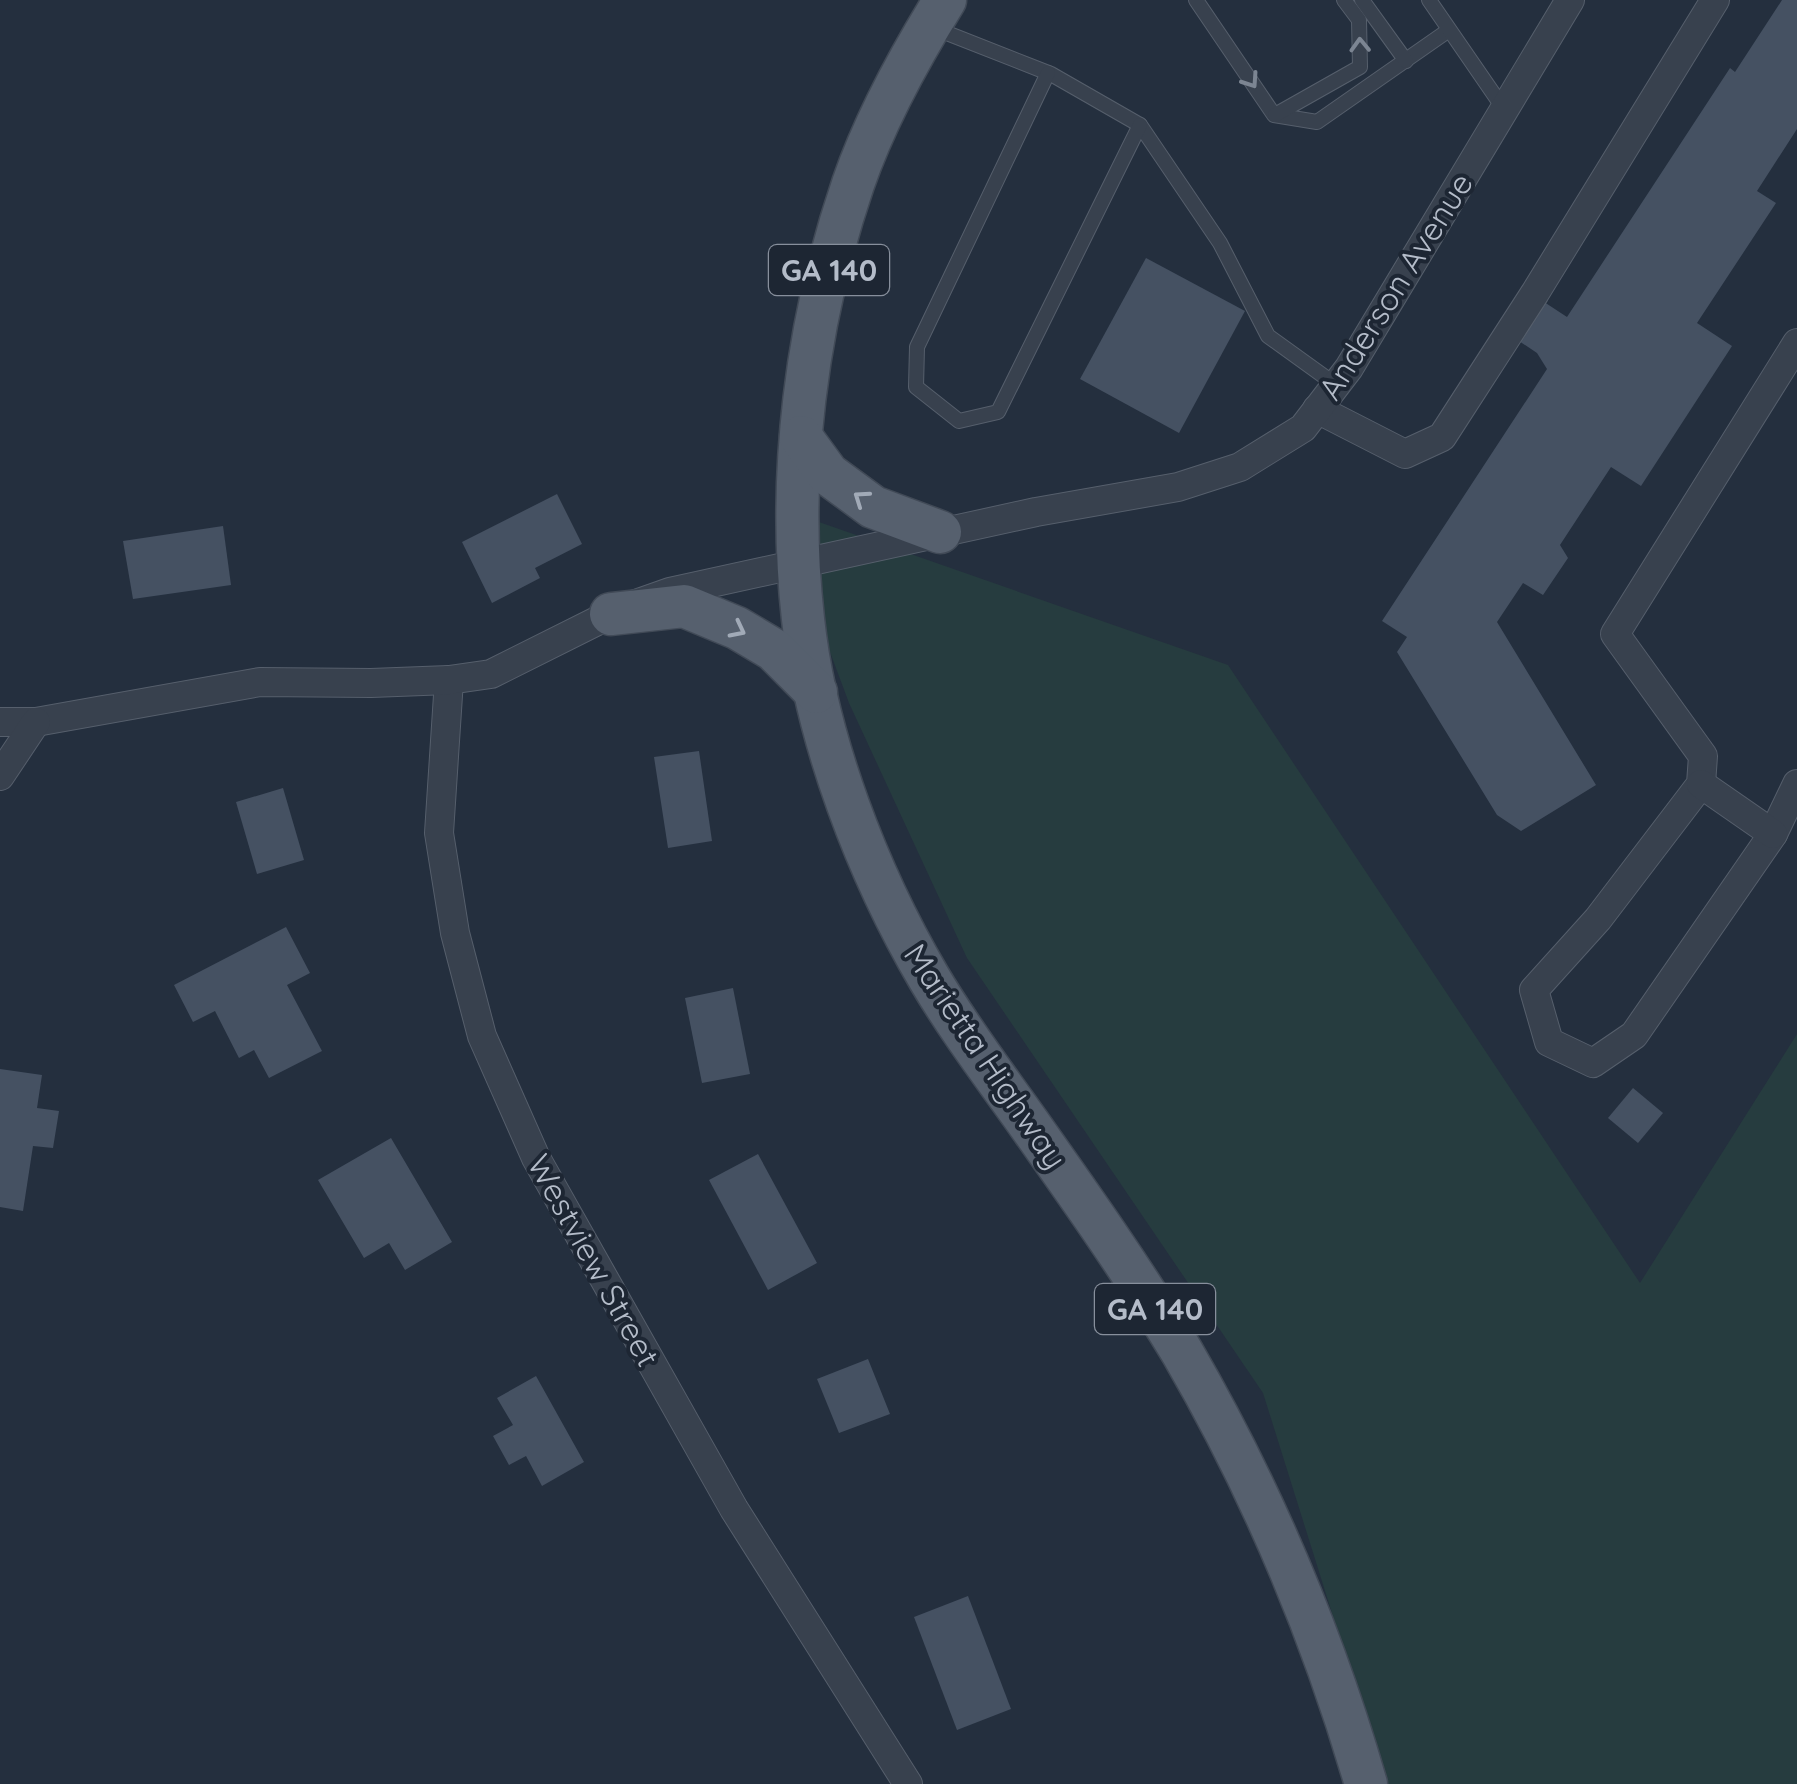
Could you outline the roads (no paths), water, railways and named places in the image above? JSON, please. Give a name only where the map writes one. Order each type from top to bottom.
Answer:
[{"type":"main road","name":"Marietta Highway","points":[[937,13],[886,108],[854,182],[819,312],[797,492],[803,623],[816,692],[858,830],[929,978],[1129,1269],[1179,1348],[1245,1468],[1331,1671],[1366,1784]]},
{"type":"main road","points":[[801,437],[828,474],[872,507],[940,532]]},
{"type":"main road","points":[[611,614],[684,606],[737,628],[774,650],[816,692]]},
{"type":"street","name":"Anderson Avenue","points":[[0,722],[36,722],[260,682],[449,680],[490,674],[611,614],[670,592],[940,532],[1178,487],[1240,467],[1303,428],[1336,385],[1570,0]]},
{"type":"street","points":[[1318,409],[1406,454],[1442,437],[1536,293],[1715,0]]},
{"type":"street","points":[[1797,343],[1615,634],[1703,756],[1700,784],[1598,919],[1534,990],[1549,1042],[1594,1063],[1634,1034],[1772,834],[1797,784]]},
{"type":"street","name":"Westview Street","points":[[449,680],[439,833],[455,933],[482,1036],[536,1158],[715,1475],[908,1784]]},
{"type":"street","points":[[0,776],[36,722]]},
{"type":"street","points":[[1700,784],[1772,834]]},
{"type":"lane","points":[[1196,0],[1274,115],[1317,122],[1450,30]]},
{"type":"lane","points":[[1274,115],[1360,68],[1359,20],[1344,0]]},
{"type":"lane","points":[[1362,0],[1406,61]]},
{"type":"lane","points":[[1428,0],[1504,109]]},
{"type":"lane","points":[[937,13],[1140,125],[1220,243],[1268,336],[1336,385]]},
{"type":"lane","points":[[1048,73],[916,347],[916,387],[959,420],[998,412],[1140,125]]}]
